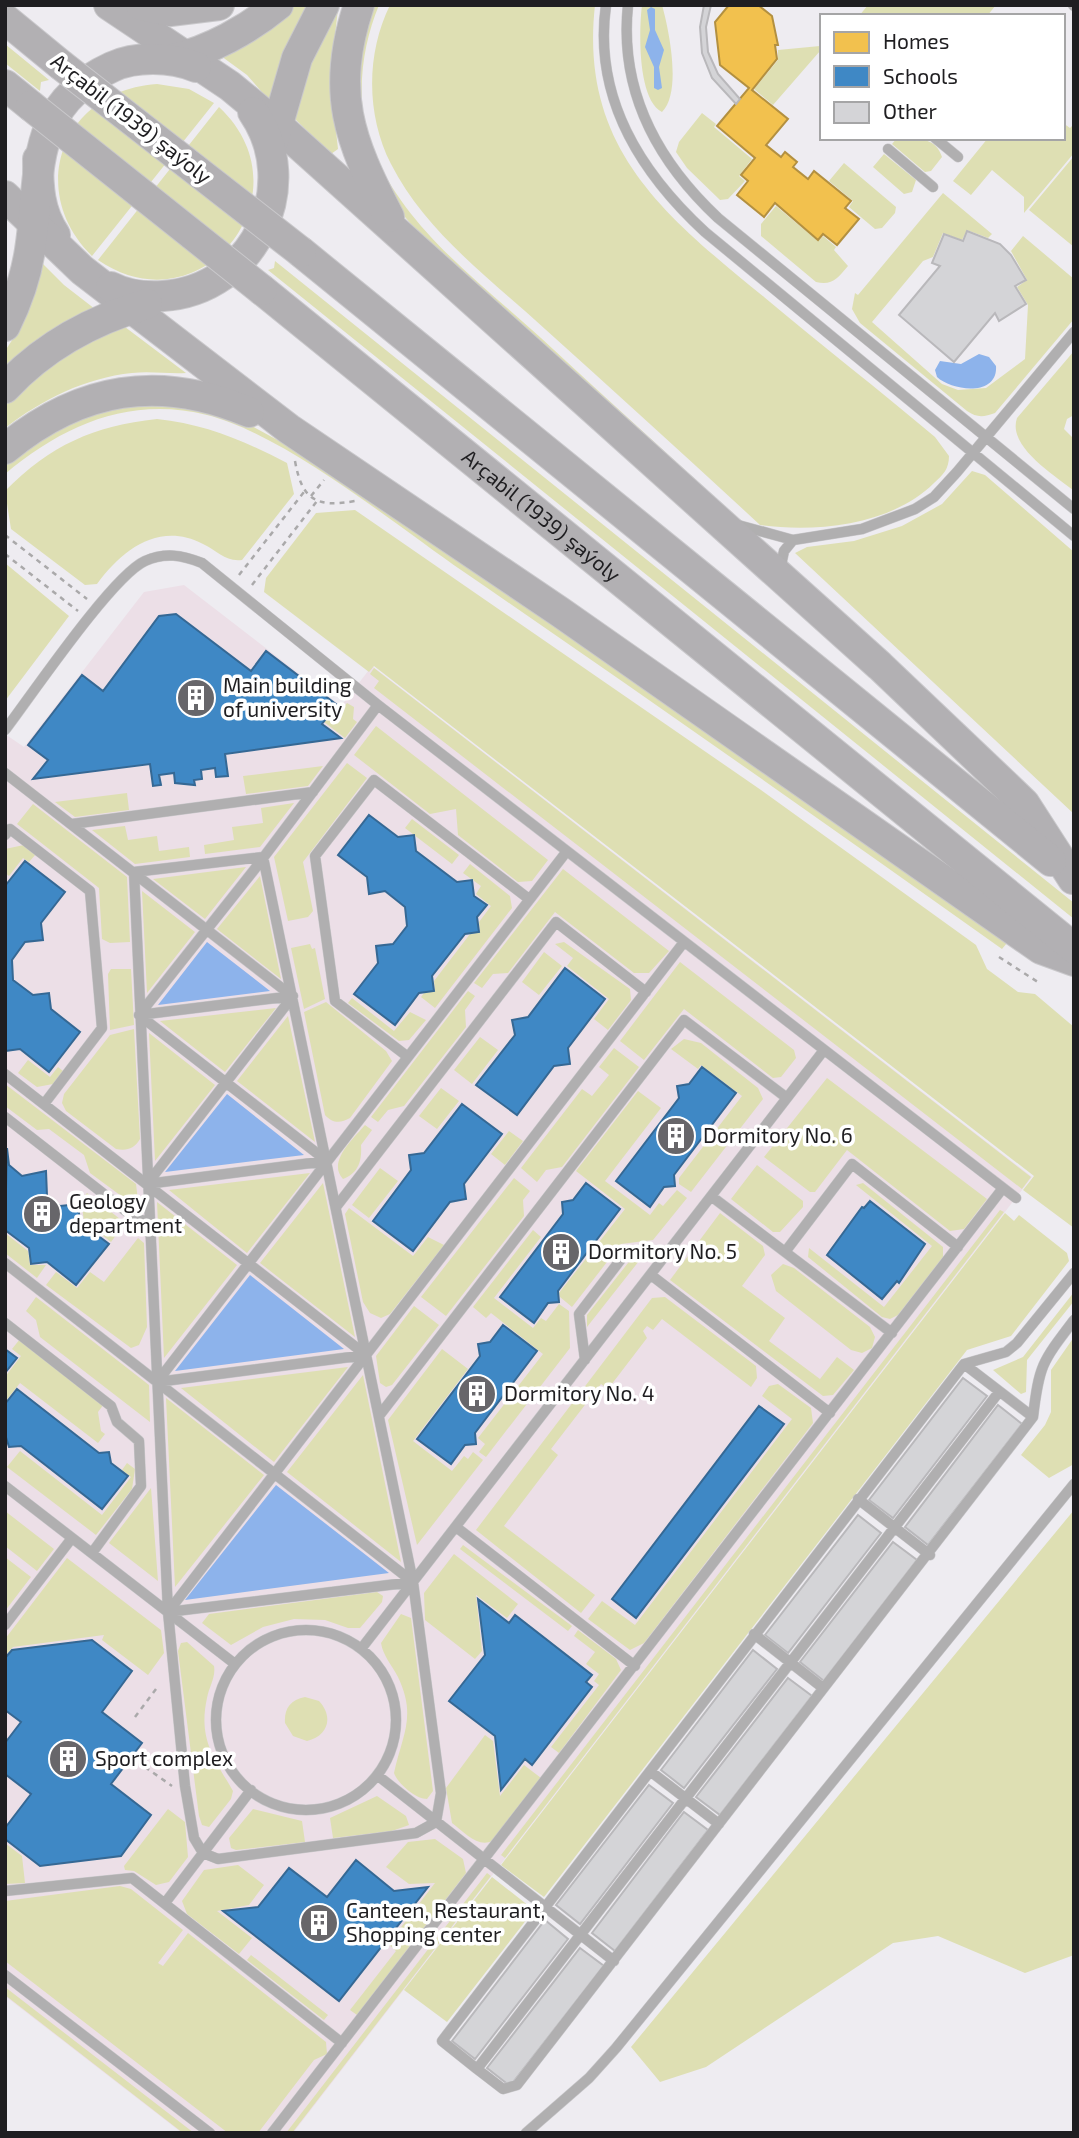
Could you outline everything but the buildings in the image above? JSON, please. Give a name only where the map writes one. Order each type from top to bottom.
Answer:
[{"type":"main road","points":[[109,5],[177,58],[211,73],[230,86],[274,136],[397,233],[880,666],[1024,803],[1073,879]]},
{"type":"main road","points":[[141,5],[170,11],[219,5]]},
{"type":"main road","points":[[5,326],[22,284],[30,248],[38,159],[44,136],[59,108],[79,86],[95,74],[122,63],[177,58],[237,33],[278,5]]},
{"type":"main road","points":[[5,388],[44,351],[96,322],[216,280],[246,255],[267,221],[273,202],[274,136],[303,41],[324,5]]},
{"type":"main road","points":[[359,5],[345,64],[347,116],[354,146],[397,233]]},
{"type":"main road","name":"Arçabil (1939) şaýoly","points":[[5,19],[301,252],[1073,879]]},
{"type":"main road","name":"Arçabil (1939) şaýoly","points":[[5,85],[1074,948]]},
{"type":"main road","points":[[38,159],[38,192],[47,224],[82,270],[118,290],[148,297],[179,295]]},
{"type":"main road","points":[[5,196],[82,270],[289,429],[560,612],[1041,949],[1074,961]]},
{"type":"main road","points":[[5,449],[32,427],[61,412],[86,401],[124,392],[177,391],[214,397],[289,429]]},
{"type":"lane","points":[[606,5],[604,37],[617,109],[636,153],[660,188],[705,232],[972,453],[995,468],[1074,536]]},
{"type":"lane","points":[[628,5],[627,56],[635,97],[653,139],[676,173],[719,218],[985,439],[1009,453],[1074,509]]},
{"type":"lane","points":[[937,140],[957,157]]},
{"type":"lane","points":[[888,149],[933,187]]},
{"type":"lane","points":[[713,518],[793,540],[862,529],[899,517],[934,497],[1074,332]]},
{"type":"lane","points":[[778,577],[784,551],[793,540]]},
{"type":"lane","points":[[5,730],[98,608],[130,571],[144,561],[165,555],[184,556],[202,563],[378,705],[1016,1198]]},
{"type":"lane","points":[[139,1015],[263,858],[378,705]]},
{"type":"lane","points":[[5,773],[293,996]]},
{"type":"lane","points":[[408,1057],[335,1000],[315,856],[374,780],[529,899]]},
{"type":"lane","points":[[72,824],[313,792]]},
{"type":"lane","points":[[5,835],[10,829],[90,891],[102,1028],[44,1104]]},
{"type":"lane","points":[[157,1382],[567,851]]},
{"type":"lane","points":[[134,872],[263,858]]},
{"type":"lane","points":[[263,858],[413,1582],[441,1793],[436,1822]]},
{"type":"lane","points":[[134,872],[168,1612],[194,1838],[203,1853],[218,1859],[416,1833],[436,1822]]},
{"type":"lane","points":[[335,1207],[556,922],[646,992]]},
{"type":"lane","points":[[168,1612],[684,942]]},
{"type":"lane","points":[[139,1015],[293,996]]},
{"type":"lane","points":[[147,1184],[293,996]]},
{"type":"lane","points":[[139,1015],[327,1161]]},
{"type":"lane","points":[[379,1416],[684,1020],[787,1098]]},
{"type":"lane","points":[[361,1649],[824,1050]]},
{"type":"lane","points":[[5,1074],[366,1355]]},
{"type":"lane","points":[[5,1117],[136,1219],[150,1222]]},
{"type":"lane","points":[[147,1184],[327,1161]]},
{"type":"lane","points":[[785,1252],[852,1164],[958,1247]]},
{"type":"lane","points":[[272,2133],[1003,1188]]},
{"type":"lane","points":[[711,1196],[892,1333]]},
{"type":"lane","points":[[585,1360],[579,1314],[620,1258],[632,1251],[669,1251]]},
{"type":"lane","points":[[5,1263],[413,1582]]},
{"type":"lane","points":[[1074,1273],[1017,1343],[1006,1352],[964,1364],[442,2041],[503,2089],[517,2085],[823,1688],[930,1555],[1033,1417],[1038,1373],[1043,1361],[1074,1320]]},
{"type":"lane","points":[[650,1275],[830,1413]]},
{"type":"lane","points":[[5,1323],[111,1406],[117,1422],[139,1441],[141,1486],[92,1553]]},
{"type":"lane","points":[[157,1382],[366,1355]]},
{"type":"lane","points":[[964,1364],[1033,1417]]},
{"type":"lane","points":[[477,2069],[999,1392]]},
{"type":"lane","points":[[526,2133],[589,2078],[616,2048],[1074,1484]]},
{"type":"lane","points":[[5,1486],[235,1664]]},
{"type":"lane","points":[[858,1499],[930,1555]]},
{"type":"lane","points":[[456,1527],[635,1665]]},
{"type":"lane","points":[[5,1625],[72,1538]]},
{"type":"lane","points":[[168,1612],[413,1582]]},
{"type":"lane","points":[[302,1630],[333,1634],[361,1649],[382,1672],[394,1701],[393,1740],[377,1775],[354,1796],[317,1809],[278,1805],[251,1790],[226,1760],[216,1723],[220,1692],[235,1664],[245,1653],[272,1636],[302,1630]]},
{"type":"lane","points":[[754,1634],[823,1688]]},
{"type":"lane","points":[[650,1771],[719,1824]]},
{"type":"lane","points":[[377,1775],[614,1961]]},
{"type":"lane","points":[[165,1903],[251,1790]]},
{"type":"lane","points":[[5,1891],[124,1877],[139,1882],[342,2043]]},
{"type":"lane","points":[[5,1975],[209,2133]]},
{"type":"path","points":[[295,461],[300,485],[304,492],[317,501],[328,505],[355,501]]},
{"type":"path","points":[[311,496],[324,479]]},
{"type":"path","points":[[231,586],[304,492]]},
{"type":"path","points":[[244,596],[317,501]]},
{"type":"path","points":[[5,535],[74,588]]},
{"type":"path","points":[[5,554],[64,600]]},
{"type":"path","points":[[999,957],[1041,984]]},
{"type":"path","points":[[135,1717],[156,1689],[175,1690]]},
{"type":"path","points":[[145,1767],[165,1781]]},
{"type":"shaded area","points":[[184,585],[341,706],[372,666],[1032,1177],[293,2133],[182,2133],[5,1996],[5,734],[24,747],[144,592]]},
{"type":"green space","points":[[295,5],[310,5],[281,61],[272,96],[268,99],[247,75],[221,56]]},
{"type":"green space","points":[[370,5],[379,5],[364,58],[363,115],[373,150],[404,205],[469,275],[740,520],[732,518],[422,237],[394,204],[366,151],[356,57]]},
{"type":"green space","points":[[390,5],[595,5],[594,55],[601,100],[615,139],[636,174],[663,207],[728,267],[935,437],[949,456],[943,474],[917,497],[875,517],[852,523],[805,528],[760,525],[460,253],[405,188],[383,145],[373,105],[373,64],[382,24]]},
{"type":"green space","points":[[642,5],[662,5],[668,29],[673,76],[668,103],[662,112],[654,105],[644,79],[640,46]]},
{"type":"green space","points":[[868,5],[996,5],[989,14],[861,14]]},
{"type":"green space","points":[[338,9],[330,77],[338,149],[331,154],[294,118],[303,71]]},
{"type":"green space","points":[[5,44],[49,80],[41,82],[40,91],[5,63]]},
{"type":"green space","points":[[820,46],[820,51],[773,105],[754,89],[778,60],[778,50]]},
{"type":"green space","points":[[157,84],[189,89],[214,103],[92,256],[72,230],[61,202],[58,174],[64,148],[77,124],[98,104],[124,90]]},
{"type":"green space","points":[[219,107],[244,141],[253,177],[248,212],[232,242],[206,265],[173,278],[137,277],[98,260]]},
{"type":"green space","points":[[702,113],[716,124],[714,127],[752,159],[739,176],[745,181],[728,199],[720,200],[687,168],[676,152],[679,142]]},
{"type":"green space","points":[[1065,124],[1070,128],[1074,124],[1074,153],[1024,213],[1024,197],[992,170],[971,195],[953,181],[986,140],[1065,140]]},
{"type":"green space","points":[[895,140],[924,140],[935,145],[942,157],[931,171],[925,172],[892,144]]},
{"type":"green space","points":[[884,154],[916,180],[912,192],[904,194],[873,167]]},
{"type":"green space","points":[[1074,156],[1074,247],[1029,210]]},
{"type":"green space","points":[[844,163],[896,207],[895,213],[882,228],[875,229],[849,207],[853,201],[829,181]]},
{"type":"green space","points":[[943,193],[992,234],[988,238],[967,230],[962,240],[943,233],[933,257],[923,261],[872,322],[942,384],[958,390],[986,388],[1025,359],[1028,305],[1017,287],[1027,280],[1011,251],[1023,236],[1074,279],[1074,319],[995,413],[987,415],[977,416],[967,411],[860,323],[852,309],[855,293],[858,295]]},
{"type":"green space","points":[[776,206],[818,241],[823,236],[836,247],[834,250],[848,266],[838,277],[831,282],[816,282],[761,236],[761,224]]},
{"type":"green space","points":[[275,261],[1074,903],[1074,919],[268,270],[274,268]]},
{"type":"green space","points":[[41,262],[64,285],[95,309],[5,376],[5,351],[20,328]]},
{"type":"green space","points":[[121,324],[186,373],[139,372],[81,385],[49,399],[5,428],[5,406],[18,392],[59,359]]},
{"type":"green space","points":[[1074,351],[1074,415],[1067,419],[1064,429],[1074,439],[1074,491],[1045,469],[1026,450],[1016,429],[1017,418]]},
{"type":"green space","points":[[155,402],[239,419],[314,460],[774,777],[1007,943],[1002,949],[339,483],[271,441],[207,415],[151,409],[124,412],[99,419],[50,441],[5,474],[5,464],[78,416]]},
{"type":"green space","points":[[157,419],[192,425],[224,435],[287,463],[294,494],[242,560],[226,558],[187,538],[157,538],[130,550],[97,584],[85,585],[11,529],[5,491],[39,461],[74,440],[93,433]]},
{"type":"green space","points":[[972,471],[985,475],[1074,552],[1074,814],[795,553],[807,547],[854,541],[902,526],[942,504]]},
{"type":"green space","points":[[355,510],[761,790],[976,945],[987,969],[1018,992],[1035,994],[1074,1027],[1074,1228],[1023,1190],[1034,1176],[374,666],[369,672],[264,592],[266,578],[316,513]]},
{"type":"green space","points":[[5,563],[69,616],[5,701]]},
{"type":"green space","points":[[374,668],[1031,1177],[1022,1189],[374,688],[379,681],[370,674]]},
{"type":"green space","points":[[347,703],[354,707],[353,719],[357,722],[345,738],[324,722],[337,706],[342,709]]},
{"type":"green space","points":[[376,726],[548,860],[532,881],[518,882],[458,835],[456,809],[430,814],[354,755]]},
{"type":"green space","points":[[347,763],[367,778],[303,862],[313,911],[308,917],[288,921],[274,857]]},
{"type":"green space","points":[[323,766],[308,786],[246,794],[243,776]]},
{"type":"green space","points":[[127,793],[129,810],[75,817],[55,802]]},
{"type":"green space","points":[[294,803],[260,847],[205,854],[204,845],[234,840],[232,827],[263,823],[261,808]]},
{"type":"green space","points":[[33,804],[127,877],[130,942],[110,943],[102,939],[99,888],[17,824]]},
{"type":"green space","points":[[412,819],[459,855],[452,864],[405,828]]},
{"type":"green space","points":[[125,826],[128,840],[157,836],[159,851],[189,847],[190,857],[135,864],[92,830]]},
{"type":"green space","points":[[24,845],[36,854],[29,862],[23,858],[9,876],[5,873],[5,849]]},
{"type":"green space","points":[[470,864],[510,896],[512,908],[435,1008],[421,997],[424,993],[435,991],[434,981],[470,934],[480,932],[479,922],[491,906],[476,894],[481,886],[463,873]]},
{"type":"green space","points":[[246,867],[205,919],[153,879]]},
{"type":"green space","points":[[563,869],[669,951],[649,973],[634,973],[555,912],[508,973],[493,974],[482,988],[474,983]]},
{"type":"green space","points":[[260,876],[281,979],[217,929]]},
{"type":"green space","points":[[142,891],[195,932],[147,993]]},
{"type":"green space","points":[[564,942],[630,989],[631,1000],[608,1030],[594,1019],[609,999],[567,966],[573,958],[555,944]]},
{"type":"green space","points":[[310,944],[312,949],[315,948],[325,999],[304,1009],[291,948]]},
{"type":"green space","points":[[544,952],[562,966],[539,995],[522,982]]},
{"type":"green space","points":[[680,962],[794,1050],[796,1058],[781,1077],[773,1078],[684,1009],[644,1060],[620,1041]]},
{"type":"green space","points":[[111,969],[131,969],[134,1025],[110,1030],[108,974]]},
{"type":"green space","points":[[468,991],[475,996],[465,1010],[466,1027],[404,1106],[388,1110],[378,1122],[371,1117]]},
{"type":"green space","points":[[352,998],[394,1031],[410,1012],[426,1020],[409,1040],[399,1041],[348,1003]]},
{"type":"green space","points":[[326,1002],[386,1051],[392,1061],[350,1118],[340,1122],[325,1115],[304,1012]]},
{"type":"green space","points":[[276,1008],[225,1072],[160,1021]]},
{"type":"green space","points":[[288,1016],[315,1142],[237,1081]]},
{"type":"green space","points":[[134,1029],[140,1139],[133,1147],[120,1150],[66,1111],[62,1103],[64,1094],[110,1035]]},
{"type":"green space","points":[[149,1033],[215,1085],[155,1161]]},
{"type":"green space","points":[[480,1037],[498,1050],[472,1084],[454,1070]]},
{"type":"green space","points":[[684,1039],[701,1043],[758,1088],[763,1099],[691,1192],[679,1184],[679,1178],[742,1096],[701,1065],[698,1069],[671,1049]]},
{"type":"green space","points":[[614,1048],[639,1067],[562,1167],[546,1170],[537,1182],[521,1168],[582,1089],[592,1096],[609,1075],[599,1067]]},
{"type":"green space","points":[[28,1060],[50,1077],[58,1067],[63,1071],[53,1084],[37,1087],[18,1073]]},
{"type":"green space","points":[[827,1078],[987,1199],[964,1229],[950,1231],[847,1150],[815,1192],[810,1192],[764,1157]]},
{"type":"green space","points":[[5,1084],[136,1184],[139,1209],[90,1173],[84,1155],[49,1129],[37,1130],[5,1106]]},
{"type":"green space","points":[[441,1088],[459,1101],[437,1129],[419,1116]]},
{"type":"green space","points":[[638,1091],[661,1108],[605,1181],[650,1215],[659,1203],[663,1206],[677,1190],[687,1198],[653,1240],[621,1244],[572,1307],[559,1293],[625,1209],[576,1171]]},
{"type":"green space","points":[[365,1125],[372,1130],[361,1145],[358,1165],[353,1173],[343,1179],[338,1165],[340,1158]]},
{"type":"green space","points":[[509,1131],[523,1141],[505,1165],[491,1154]]},
{"type":"green space","points":[[757,1165],[803,1201],[803,1207],[780,1232],[773,1232],[731,1199]]},
{"type":"green space","points":[[380,1168],[398,1181],[369,1218],[352,1205]]},
{"type":"green space","points":[[310,1173],[247,1253],[169,1190]]},
{"type":"green space","points":[[514,1178],[530,1191],[523,1200],[524,1216],[446,1316],[421,1297]]},
{"type":"green space","points":[[323,1183],[355,1337],[260,1263]]},
{"type":"green space","points":[[863,1183],[943,1247],[943,1257],[898,1315],[890,1319],[882,1317],[808,1257],[809,1248],[884,1307],[932,1246],[856,1185]]},
{"type":"green space","points":[[87,1193],[120,1219],[122,1227],[111,1242],[84,1221],[81,1200]]},
{"type":"green space","points":[[157,1202],[237,1265],[164,1358]]},
{"type":"green space","points":[[349,1208],[413,1256],[428,1237],[444,1245],[390,1314],[381,1318],[370,1313],[363,1302],[345,1214]]},
{"type":"green space","points":[[1000,1210],[1004,1212],[505,1858],[501,1855]]},
{"type":"green space","points":[[720,1213],[763,1246],[765,1255],[742,1286],[785,1318],[769,1341],[820,1379],[837,1357],[854,1370],[833,1395],[823,1396],[670,1280]]},
{"type":"green space","points":[[1005,1213],[1014,1221],[1019,1215],[1067,1253],[1069,1261],[1011,1336],[967,1350],[544,1897],[501,1865]]},
{"type":"green space","points":[[533,1230],[541,1237],[494,1298],[533,1328],[541,1318],[546,1321],[559,1304],[569,1311],[570,1348],[486,1457],[479,1452],[485,1444],[478,1438],[543,1354],[491,1313],[486,1318],[473,1307]]},
{"type":"green space","points":[[5,1233],[28,1251],[30,1265],[46,1265],[37,1278],[5,1253]]},
{"type":"green space","points":[[138,1238],[144,1243],[147,1327],[139,1345],[131,1348],[46,1285],[56,1272],[77,1288],[90,1272],[104,1282]]},
{"type":"green space","points":[[635,1259],[639,1261],[587,1327],[587,1315],[628,1263]]},
{"type":"green space","points":[[783,1264],[794,1268],[870,1327],[875,1337],[872,1348],[862,1353],[851,1350],[776,1291],[771,1275]]},
{"type":"green space","points":[[1074,1292],[1074,1301],[1027,1360],[1026,1392],[1021,1394],[993,1370],[1023,1357]]},
{"type":"green space","points":[[36,1297],[149,1385],[150,1422],[40,1337],[36,1320],[26,1311]]},
{"type":"green space","points":[[665,1297],[756,1366],[757,1378],[751,1387],[662,1319],[653,1330],[647,1326],[643,1331],[647,1338],[608,1389],[601,1384],[551,1449],[558,1455],[504,1526],[595,1595],[581,1613],[476,1530],[652,1298]]},
{"type":"green space","points":[[414,1306],[439,1325],[392,1385],[386,1387],[380,1383],[376,1356]]},
{"type":"green space","points":[[1074,1337],[1074,1464],[1049,1478],[1021,1455],[1045,1425],[1051,1412],[1051,1370]]},
{"type":"green space","points":[[20,1339],[104,1404],[98,1412],[101,1431],[105,1434],[98,1443],[20,1383],[5,1402],[5,1377],[21,1356],[12,1349]]},
{"type":"green space","points":[[442,1349],[468,1369],[413,1441],[452,1471],[464,1456],[468,1459],[473,1452],[483,1460],[417,1545],[388,1420]]},
{"type":"green space","points":[[348,1367],[274,1462],[181,1388]]},
{"type":"green space","points":[[363,1375],[401,1562],[287,1472]]},
{"type":"green space","points":[[778,1384],[811,1408],[813,1423],[644,1643],[630,1650],[588,1619],[602,1601],[635,1625],[792,1419],[762,1396],[769,1386]]},
{"type":"green space","points":[[166,1398],[264,1475],[175,1587]]},
{"type":"green space","points":[[20,1451],[102,1515],[131,1477],[122,1470],[127,1463],[135,1469],[132,1489],[96,1535],[7,1467]]},
{"type":"green space","points":[[151,1488],[158,1581],[109,1543]]},
{"type":"green space","points":[[1074,1510],[1074,1955],[1025,1973],[938,1936],[893,1943],[706,2067],[660,2082],[631,2047]]},
{"type":"green space","points":[[5,1511],[54,1549],[37,1571],[5,1546]]},
{"type":"green space","points":[[463,1545],[572,1626],[568,1631],[460,1549]]},
{"type":"green space","points":[[454,1554],[518,1604],[507,1618],[476,1595],[482,1651],[475,1659],[425,1620],[424,1593]]},
{"type":"green space","points":[[5,1557],[31,1577],[5,1611]]},
{"type":"green space","points":[[67,1558],[161,1630],[164,1653],[148,1675],[102,1640],[104,1635],[13,1647],[5,1656],[5,1639]]},
{"type":"green space","points":[[377,1592],[383,1596],[382,1602],[360,1628],[348,1628],[325,1620],[294,1619],[263,1627],[231,1645],[202,1623],[209,1614]]},
{"type":"green space","points":[[401,1614],[411,1618],[433,1791],[427,1799],[408,1790],[394,1773],[406,1726],[407,1704],[404,1691],[381,1643]]},
{"type":"green space","points":[[578,1630],[616,1659],[621,1670],[559,1753],[551,1747],[599,1685],[594,1681],[599,1674],[586,1664],[595,1652],[574,1636]]},
{"type":"green space","points":[[187,1642],[214,1666],[205,1712],[206,1737],[214,1758],[233,1791],[231,1799],[209,1827],[202,1825],[199,1816],[178,1651],[181,1643]]},
{"type":"green space","points":[[305,1697],[319,1701],[324,1707],[327,1719],[320,1735],[307,1741],[293,1736],[285,1723],[289,1706],[295,1700]]},
{"type":"green space","points":[[485,1735],[493,1741],[500,1796],[524,1765],[541,1778],[492,1841],[487,1843],[471,1838],[452,1823],[446,1788]]},
{"type":"green space","points":[[377,1796],[406,1816],[409,1825],[392,1831],[333,1838],[330,1818]]},
{"type":"green space","points":[[168,1809],[185,1822],[188,1857],[169,1882],[156,1885],[134,1871],[125,1870],[124,1866]]},
{"type":"green space","points":[[253,1809],[302,1821],[305,1842],[236,1850],[231,1848],[229,1838]]},
{"type":"green space","points":[[435,1839],[463,1859],[466,1873],[357,2015],[350,2010],[396,1951],[388,1944],[435,1883],[409,1884],[386,1867],[408,1842]]},
{"type":"green space","points":[[5,1843],[22,1856],[25,1883],[5,1884]]},
{"type":"green space","points":[[238,1865],[264,1885],[249,1905],[217,1911],[252,1938],[239,1954],[187,1914],[182,1901],[204,1870]]},
{"type":"green space","points":[[487,1873],[491,1876],[292,2133],[286,2133]]},
{"type":"green space","points":[[492,1877],[534,1910],[447,2022],[404,1990]]},
{"type":"green space","points":[[120,1886],[131,1889],[183,1930],[158,1963],[163,1966],[188,1933],[326,2042],[327,2054],[314,2060],[258,2133],[228,2133],[5,1961],[5,1901]]},
{"type":"green space","points":[[251,1955],[328,2015],[324,2020],[247,1960]]},
{"type":"green space","points":[[5,1987],[194,2133],[183,2133],[5,1995]]},
{"type":"water","points":[[651,7],[655,9],[655,30],[664,50],[659,67],[662,88],[658,90],[654,88],[654,67],[645,47],[650,30],[647,10]]},
{"type":"water","points":[[979,354],[989,357],[996,366],[995,376],[990,383],[982,387],[963,388],[937,377],[935,370],[940,361],[961,364]]},
{"type":"water","points":[[207,942],[270,991],[158,1005]]},
{"type":"water","points":[[227,1094],[304,1155],[165,1172]]},
{"type":"water","points":[[250,1275],[344,1349],[175,1371]]},
{"type":"water","points":[[276,1485],[389,1573],[185,1600]]},
{"type":"place","name":"Main building of university","points":[[196,698]]},
{"type":"place","name":"Dormitory No. 6","points":[[676,1136]]},
{"type":"place","name":"Geology department","points":[[42,1214]]},
{"type":"place","name":"Dormitory No. 5","points":[[561,1252]]},
{"type":"place","name":"Dormitory No. 4","points":[[477,1394]]},
{"type":"place","name":"Sport complex","points":[[68,1759]]},
{"type":"place","name":"Canteen, Restaurant, Shopping center","points":[[319,1923]]}]
